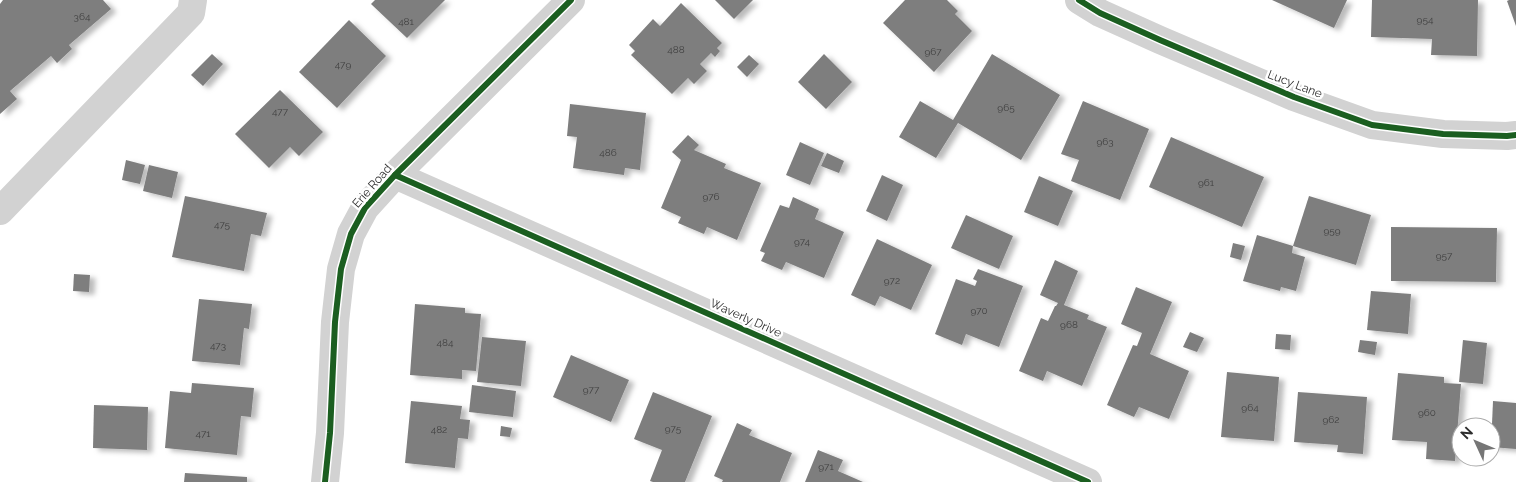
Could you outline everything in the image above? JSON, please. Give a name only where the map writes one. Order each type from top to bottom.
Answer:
[{"type":"street","points":[[0,211],[191,14],[193,0]]},
{"type":"street","name":"Erie Road","points":[[325,482],[341,269],[351,234],[365,208],[395,175],[571,0]]},
{"type":"street","name":"Lucy Lane","points":[[1079,0],[1100,13],[1294,97],[1372,124],[1443,134],[1516,135]]},
{"type":"street","name":"Waverly Drive","points":[[395,175],[1088,482]]},
{"type":"building","points":[[3,0],[103,0],[111,9],[69,45],[72,49],[57,63],[51,56],[10,91],[17,99],[0,114],[0,4]]},
{"type":"building","points":[[375,0],[445,0],[407,38],[371,4]]},
{"type":"building","points":[[715,0],[753,0],[734,19]]},
{"type":"building","points":[[905,0],[947,0],[958,11],[955,14],[972,31],[934,72],[883,23]]},
{"type":"building","points":[[1272,0],[1347,0],[1334,28]]},
{"type":"building","points":[[1372,0],[1478,0],[1477,56],[1431,55],[1432,39],[1371,37]]},
{"type":"building","points":[[1516,0],[1516,26],[1507,1]]},
{"type":"building","points":[[681,3],[722,43],[717,48],[720,51],[715,57],[711,53],[700,64],[707,71],[694,84],[688,78],[672,94],[631,55],[635,51],[629,45],[653,19],[660,26]]},
{"type":"building","points":[[349,20],[386,56],[337,108],[299,72]]},
{"type":"building","points":[[212,54],[223,64],[203,86],[191,75]]},
{"type":"building","points":[[824,54],[852,82],[826,109],[798,82]]},
{"type":"building","points":[[992,54],[1060,95],[1021,160],[958,123],[936,158],[899,137],[920,101],[953,120]]},
{"type":"building","points":[[749,55],[759,64],[747,77],[737,67]]},
{"type":"building","points":[[280,90],[323,132],[299,156],[290,147],[269,168],[235,134]]},
{"type":"building","points":[[1083,101],[1149,129],[1120,200],[1071,181],[1079,160],[1061,154]]},
{"type":"building","points":[[570,104],[646,113],[640,170],[625,168],[624,175],[573,168],[577,137],[567,136]]},
{"type":"building","points":[[688,135],[699,145],[694,150],[726,164],[724,168],[761,183],[737,240],[707,227],[704,234],[678,223],[681,217],[661,208],[681,160],[672,152]]},
{"type":"building","points":[[1171,137],[1264,177],[1242,227],[1149,187]]},
{"type":"building","points":[[800,142],[824,153],[810,185],[786,175]]},
{"type":"building","points":[[827,153],[844,161],[839,173],[821,166]]},
{"type":"building","points":[[126,160],[145,165],[140,184],[122,180]]},
{"type":"building","points":[[149,165],[178,172],[172,198],[143,191]]},
{"type":"building","points":[[882,175],[903,185],[887,221],[866,211]]},
{"type":"building","points":[[1039,176],[1073,191],[1058,226],[1024,212]]},
{"type":"building","points":[[185,196],[267,213],[261,236],[251,234],[244,271],[172,257]]},
{"type":"building","points":[[1309,196],[1371,215],[1356,265],[1293,246]]},
{"type":"building","points":[[793,197],[819,209],[815,219],[844,232],[824,278],[786,262],[782,270],[761,261],[765,253],[760,251],[780,205],[789,208]]},
{"type":"building","points":[[966,215],[1013,236],[999,269],[951,248]]},
{"type":"building","points":[[1391,227],[1497,228],[1496,282],[1391,281]]},
{"type":"building","points":[[1257,235],[1293,246],[1292,253],[1305,257],[1296,291],[1281,287],[1280,291],[1243,281]]},
{"type":"building","points":[[877,239],[932,265],[911,310],[880,296],[875,306],[851,295]]},
{"type":"building","points":[[1233,243],[1245,246],[1241,260],[1230,257]]},
{"type":"building","points":[[1055,260],[1078,271],[1064,305],[1089,315],[1087,319],[1107,327],[1082,386],[1047,371],[1043,381],[1019,371],[1041,318],[1048,321],[1058,303],[1040,295]]},
{"type":"building","points":[[978,269],[1023,286],[999,347],[966,334],[962,345],[935,334],[956,279],[975,286],[977,281],[973,279]]},
{"type":"building","points":[[74,274],[90,275],[89,292],[73,291]]},
{"type":"building","points":[[1136,287],[1172,302],[1150,354],[1189,371],[1169,419],[1139,407],[1134,417],[1107,405],[1133,345],[1137,346],[1142,333],[1121,324]]},
{"type":"building","points":[[1371,291],[1411,294],[1408,334],[1367,330]]},
{"type":"building","points":[[199,299],[252,304],[249,329],[244,328],[240,365],[192,361]]},
{"type":"building","points":[[415,304],[465,308],[465,313],[481,314],[476,371],[462,370],[462,379],[410,375]]},
{"type":"building","points":[[1190,332],[1204,338],[1197,352],[1183,347]]},
{"type":"building","points":[[1276,334],[1291,335],[1290,350],[1275,349]]},
{"type":"building","points":[[482,337],[526,341],[521,386],[477,382]]},
{"type":"building","points":[[1360,340],[1377,342],[1375,355],[1358,352]]},
{"type":"building","points":[[1463,340],[1487,343],[1483,384],[1459,382]]},
{"type":"building","points":[[571,355],[629,380],[611,422],[553,397]]},
{"type":"building","points":[[1227,372],[1279,377],[1274,441],[1221,437]]},
{"type":"building","points":[[1398,373],[1444,377],[1444,383],[1461,384],[1458,417],[1451,417],[1451,461],[1426,459],[1427,442],[1392,440]]},
{"type":"building","points":[[192,383],[254,388],[251,417],[241,416],[237,455],[165,448],[170,391],[191,393]]},
{"type":"building","points":[[472,385],[516,391],[513,417],[469,412]]},
{"type":"building","points":[[653,392],[712,416],[685,482],[650,481],[662,450],[634,439]]},
{"type":"building","points":[[1298,392],[1367,397],[1363,454],[1337,452],[1338,445],[1294,442]]},
{"type":"building","points":[[411,401],[462,406],[460,419],[470,420],[468,439],[458,438],[455,468],[405,463]]},
{"type":"building","points":[[1493,401],[1516,403],[1516,449],[1501,448],[1501,417],[1492,417]]},
{"type":"building","points":[[94,405],[148,407],[147,450],[93,448]]},
{"type":"building","points":[[737,423],[752,430],[749,435],[792,453],[780,482],[722,482],[723,480],[714,476]]},
{"type":"building","points":[[501,426],[512,428],[510,437],[500,436]]},
{"type":"building","points":[[818,450],[843,460],[838,471],[863,482],[805,482]]},
{"type":"building","points":[[185,473],[247,477],[247,482],[184,482]]},
{"type":"cycle path","points":[[325,482],[330,433],[335,322],[341,269],[351,234],[365,208],[395,175],[571,0]]},
{"type":"cycle path","points":[[1079,0],[1100,13],[1160,40],[1294,97],[1372,125],[1443,134],[1516,135]]},
{"type":"cycle path","points":[[395,175],[1088,482]]}]
